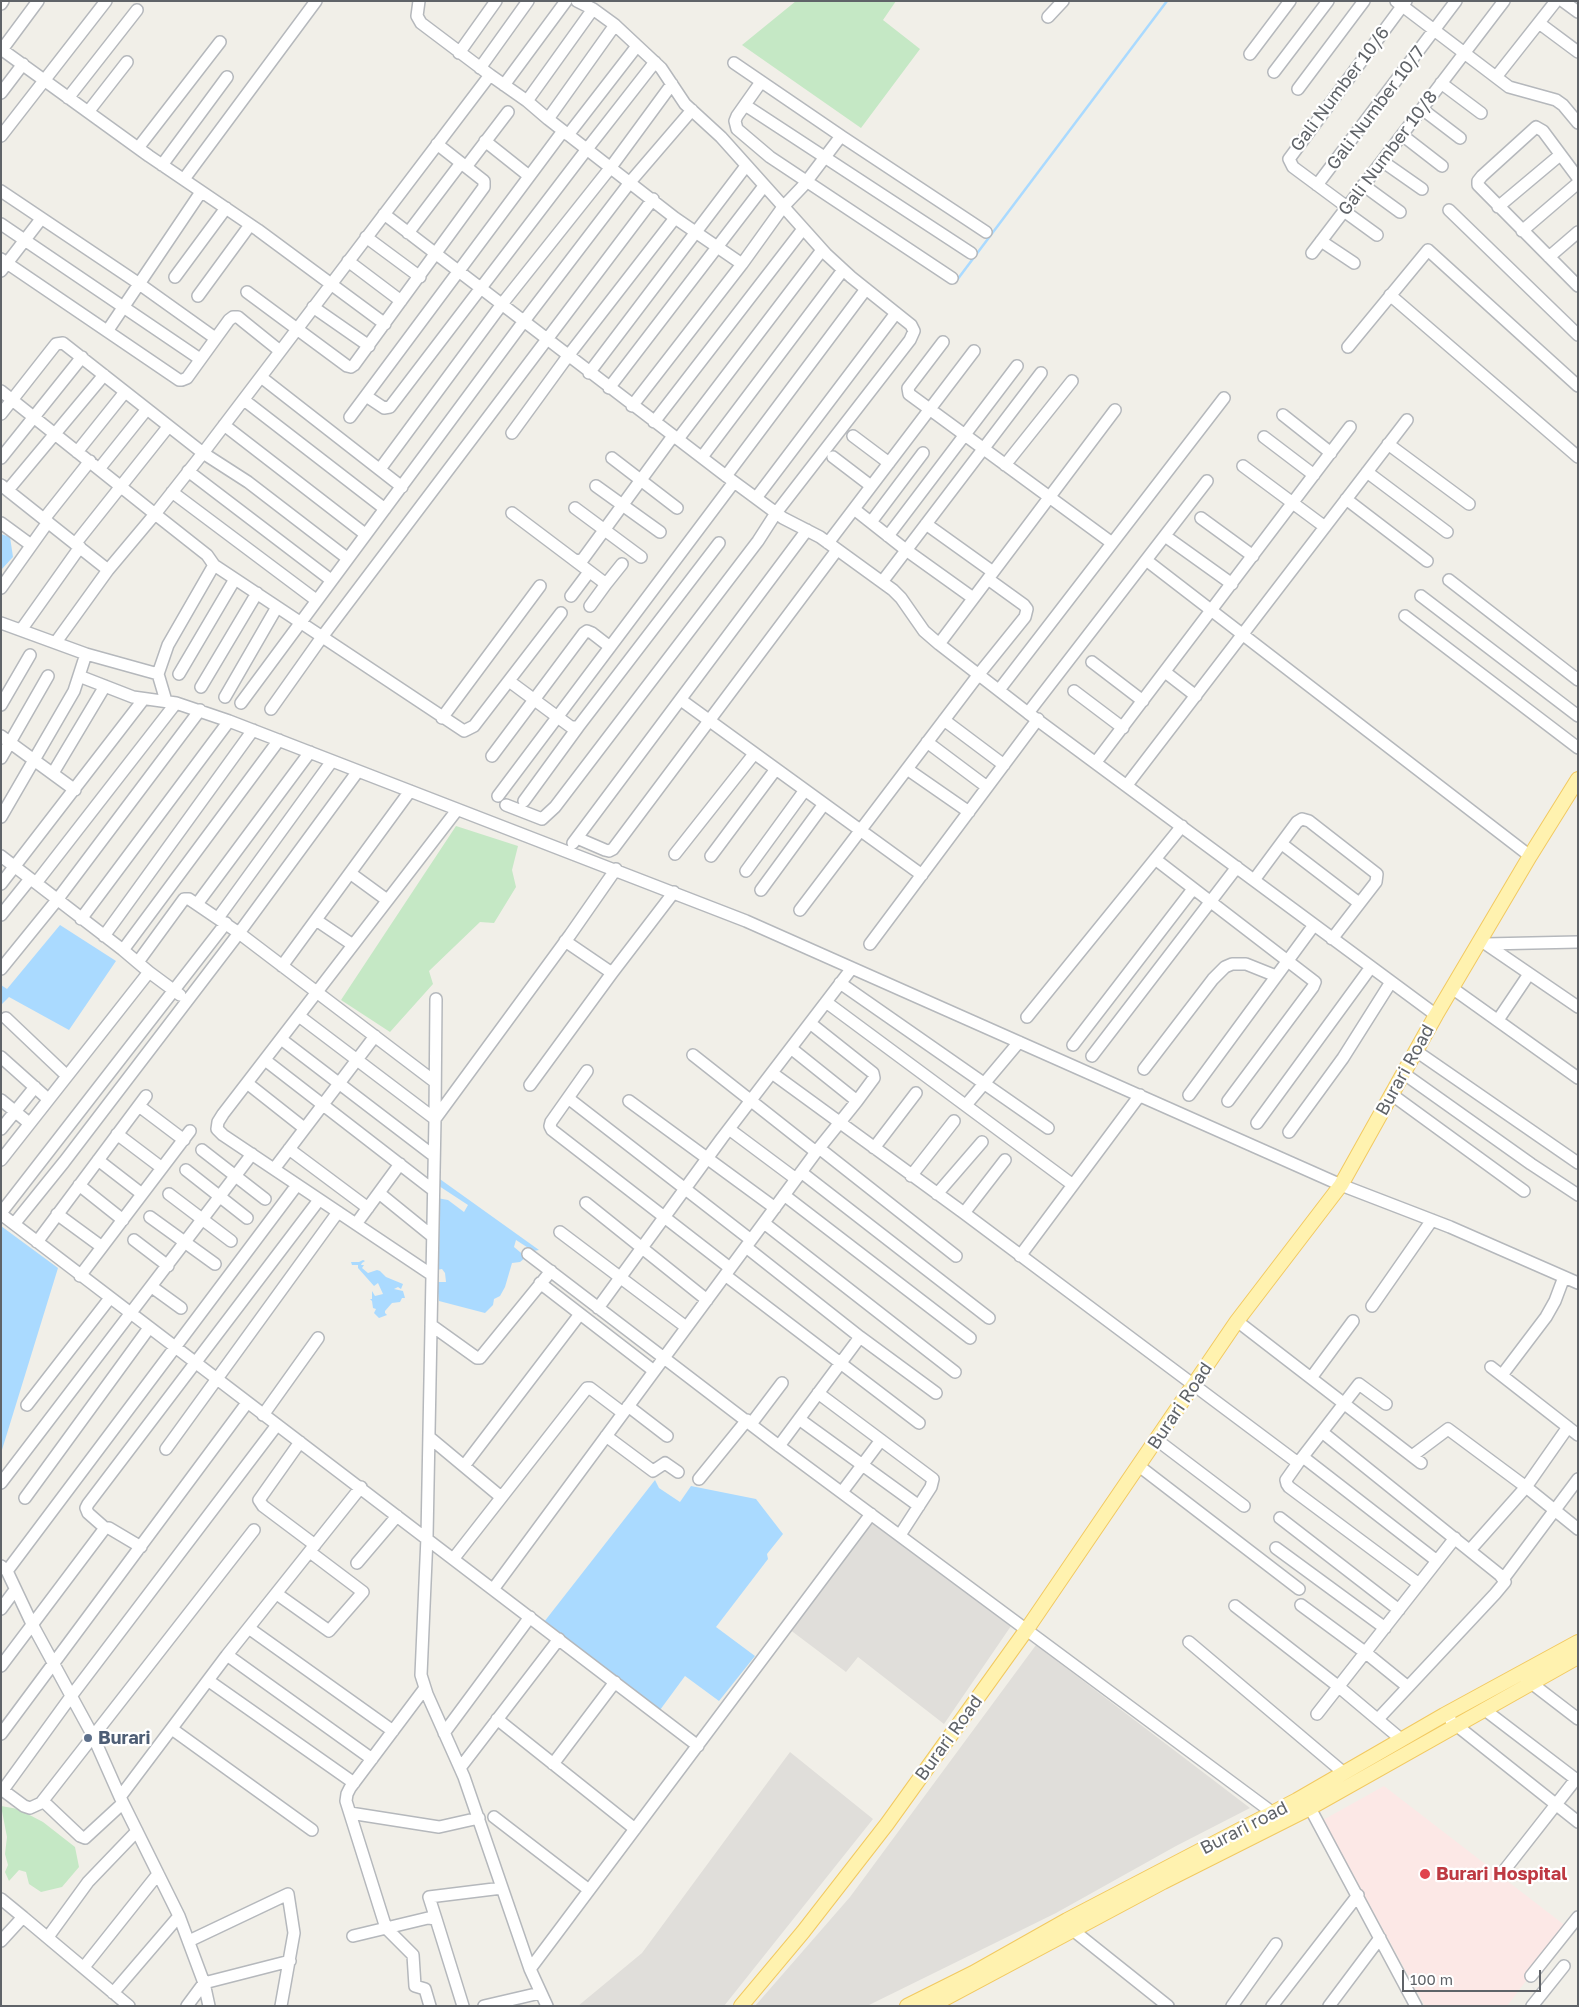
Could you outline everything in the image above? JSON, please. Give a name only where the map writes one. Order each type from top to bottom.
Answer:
[{"type":"main road","name":"Burari Road","points":[[741,2006],[846,1878],[1027,1629],[1236,1321],[1344,1179],[1436,1014],[1483,942],[1530,856],[1575,788]]},
{"type":"main road","name":"Burari road","points":[[1277,1818],[1310,1808],[1485,1710],[1578,1642]]},
{"type":"main road","name":"Burari road","points":[[907,2006],[1070,1926],[1277,1818],[1344,1773],[1444,1715],[1578,1657]]},
{"type":"main road","name":"Burari road","points":[[932,2006],[1070,1926]]},
{"type":"street","points":[[38,1],[2,50],[162,165],[250,225],[384,324]]},
{"type":"street","points":[[1,136],[106,1]]},
{"type":"street","points":[[184,180],[284,48],[316,1]]},
{"type":"street","points":[[420,1],[417,16],[421,22],[459,53],[528,101],[548,119],[631,181],[676,218],[742,264]]},
{"type":"street","points":[[459,53],[496,1]]},
{"type":"street","points":[[480,68],[528,1]]},
{"type":"street","points":[[504,85],[566,1]]},
{"type":"street","points":[[506,805],[538,819],[542,819],[549,814],[779,515],[910,340],[914,332],[913,328],[843,270],[822,250],[785,205],[764,186],[721,137],[692,110],[655,62],[615,25],[578,1]]},
{"type":"street","points":[[1048,17],[1063,1]]},
{"type":"street","points":[[1250,54],[1290,1]]},
{"type":"street","points":[[1274,72],[1328,1]]},
{"type":"street","points":[[1298,89],[1364,1]]},
{"type":"street","name":"Gali Number 10/7","points":[[1317,186],[1456,1]]},
{"type":"street","name":"Gali Number 10/8","points":[[1312,253],[1504,1]]},
{"type":"street","points":[[1496,78],[1556,1]]},
{"type":"street","points":[[1563,1],[1578,12]]},
{"type":"street","points":[[1402,3],[1496,78],[1516,90],[1556,100],[1564,105],[1578,123]]},
{"type":"street","name":"Gali Number 10/6","points":[[1377,235],[1293,167],[1288,159],[1402,3]]},
{"type":"street","points":[[528,101],[593,9]]},
{"type":"street","points":[[68,98],[137,10]]},
{"type":"street","points":[[1539,23],[1578,52]]},
{"type":"street","points":[[548,119],[615,25]]},
{"type":"street","points":[[138,148],[220,42]]},
{"type":"street","points":[[350,417],[529,176],[637,46]]},
{"type":"street","points":[[88,112],[127,62]]},
{"type":"street","points":[[366,396],[384,408],[390,407],[655,62]]},
{"type":"street","points":[[734,63],[986,232]]},
{"type":"street","points":[[1,93],[23,64]]},
{"type":"street","points":[[56,642],[108,570],[155,514],[244,400],[490,75]]},
{"type":"street","points":[[162,165],[227,77]]},
{"type":"street","points":[[761,82],[734,121],[737,129],[761,150],[952,278]]},
{"type":"street","points":[[1441,83],[1481,113]]},
{"type":"street","points":[[380,469],[502,304],[611,167],[672,84]]},
{"type":"street","points":[[745,105],[824,159],[971,253]]},
{"type":"street","points":[[1422,109],[1460,138]]},
{"type":"street","points":[[241,702],[524,321],[631,181],[692,110]]},
{"type":"street","points":[[408,233],[508,112]]},
{"type":"street","points":[[1576,281],[1498,207],[1481,189],[1478,181],[1536,127],[1543,131],[1578,178]]},
{"type":"street","points":[[1402,135],[1442,166]]},
{"type":"street","points":[[632,406],[742,264],[785,205],[807,181],[841,136]]},
{"type":"street","points":[[485,141],[529,176]]},
{"type":"street","points":[[246,292],[347,366],[354,365],[484,187],[484,180],[437,144]]},
{"type":"street","points":[[1498,207],[1560,154]]},
{"type":"street","points":[[1382,160],[1422,189]]},
{"type":"street","points":[[589,373],[746,166]]},
{"type":"street","points":[[1522,231],[1578,183]]},
{"type":"street","points":[[1363,185],[1400,212]]},
{"type":"street","points":[[609,388],[764,186]]},
{"type":"street","points":[[1,191],[216,338]]},
{"type":"street","points":[[108,330],[138,283],[202,192]]},
{"type":"street","points":[[271,708],[322,637],[652,199]]},
{"type":"street","points":[[175,277],[226,208]]},
{"type":"street","points":[[1449,210],[1578,335]]},
{"type":"street","points":[[384,214],[632,406],[730,479],[779,515],[832,546],[882,582],[901,598],[924,631],[939,644],[1332,939],[1436,1014]]},
{"type":"street","points":[[512,433],[568,356],[676,218]]},
{"type":"street","points":[[41,219],[3,265],[108,330],[179,380],[185,380],[233,317],[238,317],[280,351]]},
{"type":"street","points":[[1,224],[200,360]]},
{"type":"street","points":[[198,296],[250,225]]},
{"type":"street","points":[[654,422],[803,229]]},
{"type":"street","points":[[1549,257],[1578,232]]},
{"type":"street","points":[[366,238],[420,277]]},
{"type":"street","points":[[1321,241],[1354,263]]},
{"type":"street","points":[[573,560],[583,559],[641,480],[676,438],[822,250]]},
{"type":"street","points":[[1348,347],[1428,250],[1578,386]]},
{"type":"street","points":[[348,261],[401,301]]},
{"type":"street","points":[[702,457],[843,270]]},
{"type":"street","points":[[498,796],[610,647],[866,289]]},
{"type":"street","points":[[1390,295],[1578,457]]},
{"type":"street","points":[[313,307],[368,346]]},
{"type":"street","points":[[756,498],[896,313]]},
{"type":"street","points":[[943,342],[907,392],[1112,543]]},
{"type":"street","points":[[1,414],[56,344],[63,343],[168,427],[203,453],[241,477],[347,558]]},
{"type":"street","points":[[79,676],[144,700],[171,702],[200,710],[457,810],[572,844],[609,851],[613,849],[710,721],[832,546],[854,509],[974,350]]},
{"type":"street","points":[[1,458],[82,357]]},
{"type":"street","points":[[888,536],[1018,366]]},
{"type":"street","points":[[882,582],[1041,373]]},
{"type":"street","points":[[104,375],[56,434],[5,488],[108,570]]},
{"type":"street","points":[[261,377],[402,486]]},
{"type":"street","points":[[1005,465],[1072,380]]},
{"type":"street","points":[[1,391],[207,555],[214,564],[458,729],[464,731],[474,726],[561,613]]},
{"type":"street","points":[[77,452],[125,392]]},
{"type":"street","points":[[1000,690],[1224,398]]},
{"type":"street","points":[[244,400],[385,509]]},
{"type":"street","points":[[1,588],[46,520],[94,465],[147,409]]},
{"type":"street","points":[[939,644],[1115,410]]},
{"type":"street","points":[[1283,415],[1331,453]]},
{"type":"street","points":[[1127,785],[1407,420]]},
{"type":"street","points":[[224,425],[365,534]]},
{"type":"street","points":[[21,630],[120,487],[168,427]]},
{"type":"street","points":[[1096,762],[1350,428]]},
{"type":"street","points":[[853,436],[889,462]]},
{"type":"street","points":[[1264,437],[1314,475]]},
{"type":"street","points":[[1388,444],[1469,504]]},
{"type":"street","points":[[871,522],[923,453]]},
{"type":"street","points":[[833,457],[871,486]]},
{"type":"street","points":[[612,458],[677,508]]},
{"type":"street","points":[[1243,466],[1325,527]]},
{"type":"street","points":[[188,471],[331,580]]},
{"type":"street","points":[[1367,472],[1446,532]]},
{"type":"street","points":[[870,944],[1004,765],[1033,716],[1146,560],[1207,481]]},
{"type":"street","points":[[596,486],[660,532]]},
{"type":"street","points":[[172,492],[316,600]]},
{"type":"street","points":[[1346,499],[1426,560]]},
{"type":"street","points":[[575,508],[641,557]]},
{"type":"street","points":[[854,509],[906,550],[974,598]]},
{"type":"street","points":[[512,513],[606,584]]},
{"type":"street","points":[[1201,518],[1253,556]]},
{"type":"street","points":[[1,523],[31,544]]},
{"type":"street","points":[[800,910],[978,674],[1027,613],[1024,605],[926,524]]},
{"type":"street","points":[[572,844],[807,530]]},
{"type":"street","points":[[1165,536],[1232,584]]},
{"type":"street","points":[[524,801],[578,727],[720,543]]},
{"type":"street","points":[[1146,560],[1530,856]]},
{"type":"street","points":[[171,702],[158,674],[168,645],[214,564]]},
{"type":"street","points":[[590,606],[622,564]]},
{"type":"street","points":[[571,596],[589,572]]},
{"type":"street","points":[[179,674],[235,579]]},
{"type":"street","points":[[1449,580],[1578,680]]},
{"type":"street","points":[[442,718],[540,586]]},
{"type":"street","points":[[200,687],[257,593]]},
{"type":"street","points":[[1421,596],[1578,716]]},
{"type":"street","points":[[225,697],[277,607]]},
{"type":"street","points":[[1405,616],[1578,748]]},
{"type":"street","points":[[1,623],[86,654],[158,674]]},
{"type":"street","points":[[492,756],[584,633],[587,631],[592,633],[610,647]]},
{"type":"street","points":[[1,818],[74,691],[86,654]]},
{"type":"street","points":[[1,705],[30,655]]},
{"type":"street","points":[[1092,662],[1143,701]]},
{"type":"street","points":[[1166,672],[1196,696]]},
{"type":"street","points":[[1,758],[6,739],[48,676]]},
{"type":"street","points":[[509,681],[571,727],[578,727]]},
{"type":"street","points":[[53,773],[105,686]]},
{"type":"street","points":[[1074,692],[1123,728]]},
{"type":"street","points":[[1,884],[144,700]]},
{"type":"street","points":[[681,700],[922,875]]},
{"type":"street","points":[[1,915],[33,881],[171,702]]},
{"type":"street","points":[[1,969],[57,900],[200,710]]},
{"type":"street","points":[[944,720],[1004,765]]},
{"type":"street","points":[[81,919],[229,721]]},
{"type":"street","points":[[104,936],[253,730]]},
{"type":"street","points":[[6,739],[74,790]]},
{"type":"street","points":[[123,950],[279,740]]},
{"type":"street","points":[[927,742],[987,787]]},
{"type":"street","points":[[197,904],[310,752]]},
{"type":"street","points":[[675,854],[754,754]]},
{"type":"street","points":[[332,761],[174,990],[1,1214],[131,1315],[494,1588],[698,1746]]},
{"type":"street","points":[[711,856],[776,769]]},
{"type":"street","points":[[907,769],[969,812]]},
{"type":"street","points":[[14,1224],[240,933],[358,771]]},
{"type":"street","points":[[746,871],[805,790]]},
{"type":"street","points":[[282,966],[410,791]]},
{"type":"street","points":[[761,890],[824,804]]},
{"type":"street","points":[[432,1275],[217,1129],[218,1122],[247,1083],[457,810]]},
{"type":"street","points":[[1254,880],[1297,822],[1302,819],[1309,821],[1378,874],[1376,882],[1332,939]]},
{"type":"street","points":[[1027,1017],[1182,826]]},
{"type":"street","points":[[572,844],[616,869],[746,921],[1140,1095],[1344,1179],[1432,1220],[1578,1282]]},
{"type":"street","points":[[1282,844],[1360,903]]},
{"type":"street","points":[[1,856],[188,1001]]},
{"type":"street","points":[[1155,860],[1314,982],[1313,987],[1228,1101]]},
{"type":"street","points":[[1092,1056],[1237,867]]},
{"type":"street","points":[[435,1119],[444,1104],[616,869]]},
{"type":"street","points":[[350,873],[387,900]]},
{"type":"street","points":[[1073,1044],[1192,889]]},
{"type":"street","points":[[530,1085],[674,892]]},
{"type":"street","points":[[138,962],[184,900],[189,899],[240,933],[435,1082]]},
{"type":"street","points":[[316,920],[353,945]]},
{"type":"street","points":[[1189,1095],[1314,925]]},
{"type":"street","points":[[565,941],[612,973]]},
{"type":"street","points":[[1483,942],[1578,942]]},
{"type":"street","points":[[1483,942],[1578,1007]]},
{"type":"street","points":[[1144,1069],[1214,978],[1225,967],[1232,964],[1246,964],[1276,976]]},
{"type":"street","points":[[1257,1123],[1371,967]]},
{"type":"street","points":[[598,1308],[684,1189],[852,968]]},
{"type":"street","points":[[1,1160],[149,972]]},
{"type":"street","points":[[1498,1020],[1529,974]]},
{"type":"street","points":[[1288,1132],[1343,1058],[1391,982]]},
{"type":"street","points":[[840,983],[1048,1128]]},
{"type":"street","points":[[1452,988],[1578,1078]]},
{"type":"street","points":[[436,999],[427,1538],[420,1666],[424,1688],[460,1768],[530,1969],[547,2006]]},
{"type":"street","points":[[826,1002],[1073,1185]]},
{"type":"street","points":[[299,1016],[435,1119]]},
{"type":"street","points":[[6,1018],[66,1076]]},
{"type":"street","points":[[494,1588],[798,1176],[874,1078],[873,1073],[810,1023]]},
{"type":"street","points":[[274,1169],[375,1036]]},
{"type":"street","points":[[281,1039],[434,1156]]},
{"type":"street","points":[[966,1105],[1019,1042]]},
{"type":"street","points":[[792,1049],[857,1101]]},
{"type":"street","points":[[1416,1051],[1578,1163]]},
{"type":"street","points":[[693,1055],[956,1256]]},
{"type":"street","points":[[1,1056],[48,1098]]},
{"type":"street","points":[[265,1060],[433,1190]]},
{"type":"street","points":[[587,1071],[551,1122],[552,1130],[665,1216],[728,1271],[841,1364],[919,1423]]},
{"type":"street","points":[[1404,1072],[1531,1164],[1578,1195]]},
{"type":"street","points":[[772,1073],[1437,1561]]},
{"type":"street","points":[[247,1083],[304,1128]]},
{"type":"street","points":[[1,1129],[35,1087]]},
{"type":"street","points":[[874,1148],[916,1093]]},
{"type":"street","points":[[1391,1094],[1524,1191]]},
{"type":"street","points":[[1020,1256],[1140,1095]]},
{"type":"street","points":[[568,1098],[684,1189],[860,1337],[936,1393]]},
{"type":"street","points":[[1,1100],[29,1123]]},
{"type":"street","points":[[37,1242],[142,1101],[187,1136],[80,1276]]},
{"type":"street","points":[[629,1101],[775,1208]]},
{"type":"street","points":[[911,1176],[954,1121]]},
{"type":"street","points":[[729,1129],[798,1176],[989,1318]]},
{"type":"street","points":[[117,1134],[162,1168]]},
{"type":"street","points":[[937,1194],[982,1142]]},
{"type":"street","points":[[289,1149],[368,1208]]},
{"type":"street","points":[[202,1150],[265,1199]]},
{"type":"street","points":[[1,1483],[252,1154]]},
{"type":"street","points":[[98,1160],[142,1194]]},
{"type":"street","points":[[964,1213],[1005,1160]]},
{"type":"street","points":[[356,1224],[400,1164]]},
{"type":"street","points":[[186,1170],[247,1218]]},
{"type":"street","points":[[210,2006],[204,1983],[179,1916],[121,1800],[72,1694],[32,1624],[4,1569],[175,1348],[297,1184]]},
{"type":"street","points":[[79,1186],[123,1220]]},
{"type":"street","points":[[379,1193],[432,1236]]},
{"type":"street","points":[[169,1194],[231,1240]]},
{"type":"street","points":[[784,1195],[970,1338]]},
{"type":"street","points":[[141,1547],[109,1528],[105,1528],[88,1513],[86,1508],[88,1504],[319,1200]]},
{"type":"street","points":[[586,1203],[707,1300]]},
{"type":"street","points":[[166,1449],[338,1212]]},
{"type":"street","points":[[57,1214],[102,1246]]},
{"type":"street","points":[[150,1217],[215,1264]]},
{"type":"street","points":[[1372,1306],[1432,1220]]},
{"type":"street","points":[[764,1223],[955,1372]]},
{"type":"street","points":[[560,1232],[621,1276],[686,1327]]},
{"type":"street","points":[[134,1240],[168,1266]]},
{"type":"street","points":[[528,1254],[779,1446],[1027,1629],[1277,1818]]},
{"type":"street","points":[[431,1325],[477,1358],[480,1358],[484,1356],[551,1271]]},
{"type":"street","points":[[1502,1375],[1546,1317],[1555,1301],[1564,1276]]},
{"type":"street","points":[[540,1284],[654,1370]]},
{"type":"street","points":[[152,1287],[181,1308]]},
{"type":"street","points":[[27,1405],[110,1298]]},
{"type":"street","points":[[464,1466],[580,1314]]},
{"type":"street","points":[[1236,1321],[1417,1459],[1448,1429],[1556,1509],[1578,1529]]},
{"type":"street","points":[[1310,1378],[1353,1321]]},
{"type":"street","points":[[24,1498],[149,1328]]},
{"type":"street","points":[[779,1446],[860,1337]]},
{"type":"street","points":[[263,1415],[318,1338]]},
{"type":"street","points":[[1491,1367],[1578,1435]]},
{"type":"street","points":[[699,1479],[782,1383]]},
{"type":"street","points":[[1386,1404],[1359,1384],[1286,1480],[1288,1487],[1420,1584]]},
{"type":"street","points":[[454,1558],[587,1388],[590,1388],[667,1436]]},
{"type":"street","points":[[818,1394],[933,1479],[931,1487],[900,1535]]},
{"type":"street","points":[[1,1734],[247,1403]]},
{"type":"street","points":[[799,1419],[919,1506]]},
{"type":"street","points":[[254,1530],[43,1801],[36,1807],[30,1808],[24,1806],[2,1790],[72,1694],[277,1425]]},
{"type":"street","points":[[1470,1550],[1526,1486],[1568,1427]]},
{"type":"street","points":[[1322,1432],[1504,1578]]},
{"type":"street","points":[[606,1436],[653,1471],[665,1463],[678,1472]]},
{"type":"street","points":[[429,1437],[501,1497]]},
{"type":"street","points":[[842,1492],[880,1440]]},
{"type":"street","points":[[1157,1440],[1244,1506]]},
{"type":"street","points":[[277,1594],[329,1631],[363,1592],[262,1506],[259,1500],[300,1442]]},
{"type":"street","points":[[1139,1466],[1299,1589]]},
{"type":"street","points":[[1378,1719],[1505,1582],[1504,1578],[1578,1479]]},
{"type":"street","points":[[43,1801],[80,1836],[85,1838],[121,1800],[227,1655],[361,1487]]},
{"type":"street","points":[[530,1969],[871,1514]]},
{"type":"street","points":[[357,1563],[397,1516]]},
{"type":"street","points":[[1280,1518],[1399,1610]]},
{"type":"street","points":[[1,1666],[105,1528]]},
{"type":"street","points":[[1318,1714],[1455,1538]]},
{"type":"street","points":[[1276,1548],[1385,1628]]},
{"type":"street","points":[[1,1609],[15,1590]]},
{"type":"street","points":[[1301,1604],[1408,1687]]},
{"type":"street","points":[[1235,1606],[1339,1687],[1402,1740]]},
{"type":"street","points":[[444,1733],[530,1617]]},
{"type":"street","points":[[250,1628],[393,1731]]},
{"type":"street","points":[[460,1768],[559,1639]]},
{"type":"street","points":[[1189,1642],[1344,1773]]},
{"type":"street","points":[[227,1655],[372,1759]]},
{"type":"street","points":[[1526,1679],[1578,1719]]},
{"type":"street","points":[[209,1681],[354,1783]]},
{"type":"street","points":[[553,1764],[615,1682]]},
{"type":"street","points":[[424,1688],[347,1794],[350,1813],[386,1928],[413,1955],[415,1986],[425,1989],[430,2006]]},
{"type":"street","points":[[1485,1710],[1577,1780],[1503,1872]]},
{"type":"street","points":[[1444,1715],[1578,1822]]},
{"type":"street","points":[[497,1720],[635,1829]]},
{"type":"street","points":[[172,1729],[312,1830]]},
{"type":"street","points":[[1310,1808],[1416,2006]]},
{"type":"street","points":[[350,1813],[439,1827],[479,1818]]},
{"type":"street","points":[[494,1818],[589,1890]]},
{"type":"street","points":[[48,1937],[88,1882],[137,1832]]},
{"type":"street","points":[[84,1967],[158,1874]]},
{"type":"street","points":[[463,2006],[429,1897],[502,1888]]},
{"type":"street","points":[[189,1941],[288,1894],[294,1933],[281,2006]]},
{"type":"street","points":[[1272,2006],[1358,1895]]},
{"type":"street","points":[[1,1899],[129,2006]]},
{"type":"street","points":[[114,1992],[179,1916]]},
{"type":"street","points":[[1,1942],[23,1917]]},
{"type":"street","points":[[1531,1976],[1578,1917]]},
{"type":"street","points":[[353,1936],[428,1918],[436,1919]]},
{"type":"street","points":[[1070,1926],[1168,2006]]},
{"type":"street","points":[[1329,2006],[1380,1938]]},
{"type":"street","points":[[1232,2006],[1276,1944]]},
{"type":"street","points":[[187,2006],[204,1983],[290,1961]]},
{"type":"street","points":[[1532,2006],[1564,1966]]},
{"type":"street","points":[[484,2006],[540,1993]]},
{"type":"shaded area","points":[[873,1522],[1011,1626],[944,1724],[858,1657],[846,1672],[789,1629]]},
{"type":"shaded area","points":[[1036,1645],[1250,1808],[1176,1846],[1056,1913],[867,2006],[755,2006],[850,1897]]},
{"type":"shaded area","points":[[790,1752],[873,1819],[724,2006],[578,2006],[642,1953]]},
{"type":"shaded area","name":"Burari Hospital","points":[[1384,1786],[1567,1927],[1507,2006],[1425,2006],[1323,1820]]},
{"type":"green space","points":[[796,1],[896,1],[883,20],[920,49],[861,128],[742,45]]},
{"type":"green space","points":[[456,826],[518,846],[512,870],[516,887],[494,923],[480,922],[429,971],[433,984],[390,1032],[341,1000]]},
{"type":"green space","points":[[1,1806],[18,1809],[43,1822],[75,1847],[79,1867],[62,1887],[41,1892],[29,1884],[26,1872],[19,1870],[9,1881],[5,1872],[8,1865],[5,1854],[7,1837]]},
{"type":"water","points":[[1,534],[10,537],[13,557],[1,570]]},
{"type":"water","points":[[60,925],[116,961],[69,1030],[9,997],[1,1005],[1,985],[7,989]]},
{"type":"water","points":[[437,1177],[539,1250],[533,1251],[516,1240],[514,1247],[526,1257],[520,1262],[512,1263],[505,1287],[500,1296],[494,1299],[493,1305],[485,1313],[439,1301],[437,1282],[446,1282],[445,1273],[442,1269],[437,1270],[437,1198],[448,1200],[464,1212],[468,1205],[439,1186]]},
{"type":"water","points":[[1,1226],[58,1268],[1,1453]]},
{"type":"water","points":[[365,1261],[361,1265],[364,1265],[362,1268],[368,1273],[377,1270],[386,1277],[403,1284],[401,1289],[398,1287],[394,1289],[403,1291],[405,1298],[402,1298],[400,1302],[392,1303],[385,1311],[387,1315],[379,1318],[374,1313],[376,1309],[373,1308],[370,1299],[372,1299],[372,1291],[375,1296],[383,1294],[378,1283],[374,1286],[358,1268],[358,1265],[352,1265],[351,1262]]},
{"type":"water","points":[[655,1480],[659,1488],[680,1502],[691,1486],[756,1499],[783,1534],[767,1554],[768,1559],[716,1627],[755,1656],[719,1701],[685,1676],[660,1710],[544,1622]]},
{"type":"waterway","points":[[957,280],[1167,1]]},
{"type":"place","name":"Burari","points":[[88,1738]]},
{"type":"place","name":"Burari Hospital","points":[[1425,1874]]}]
